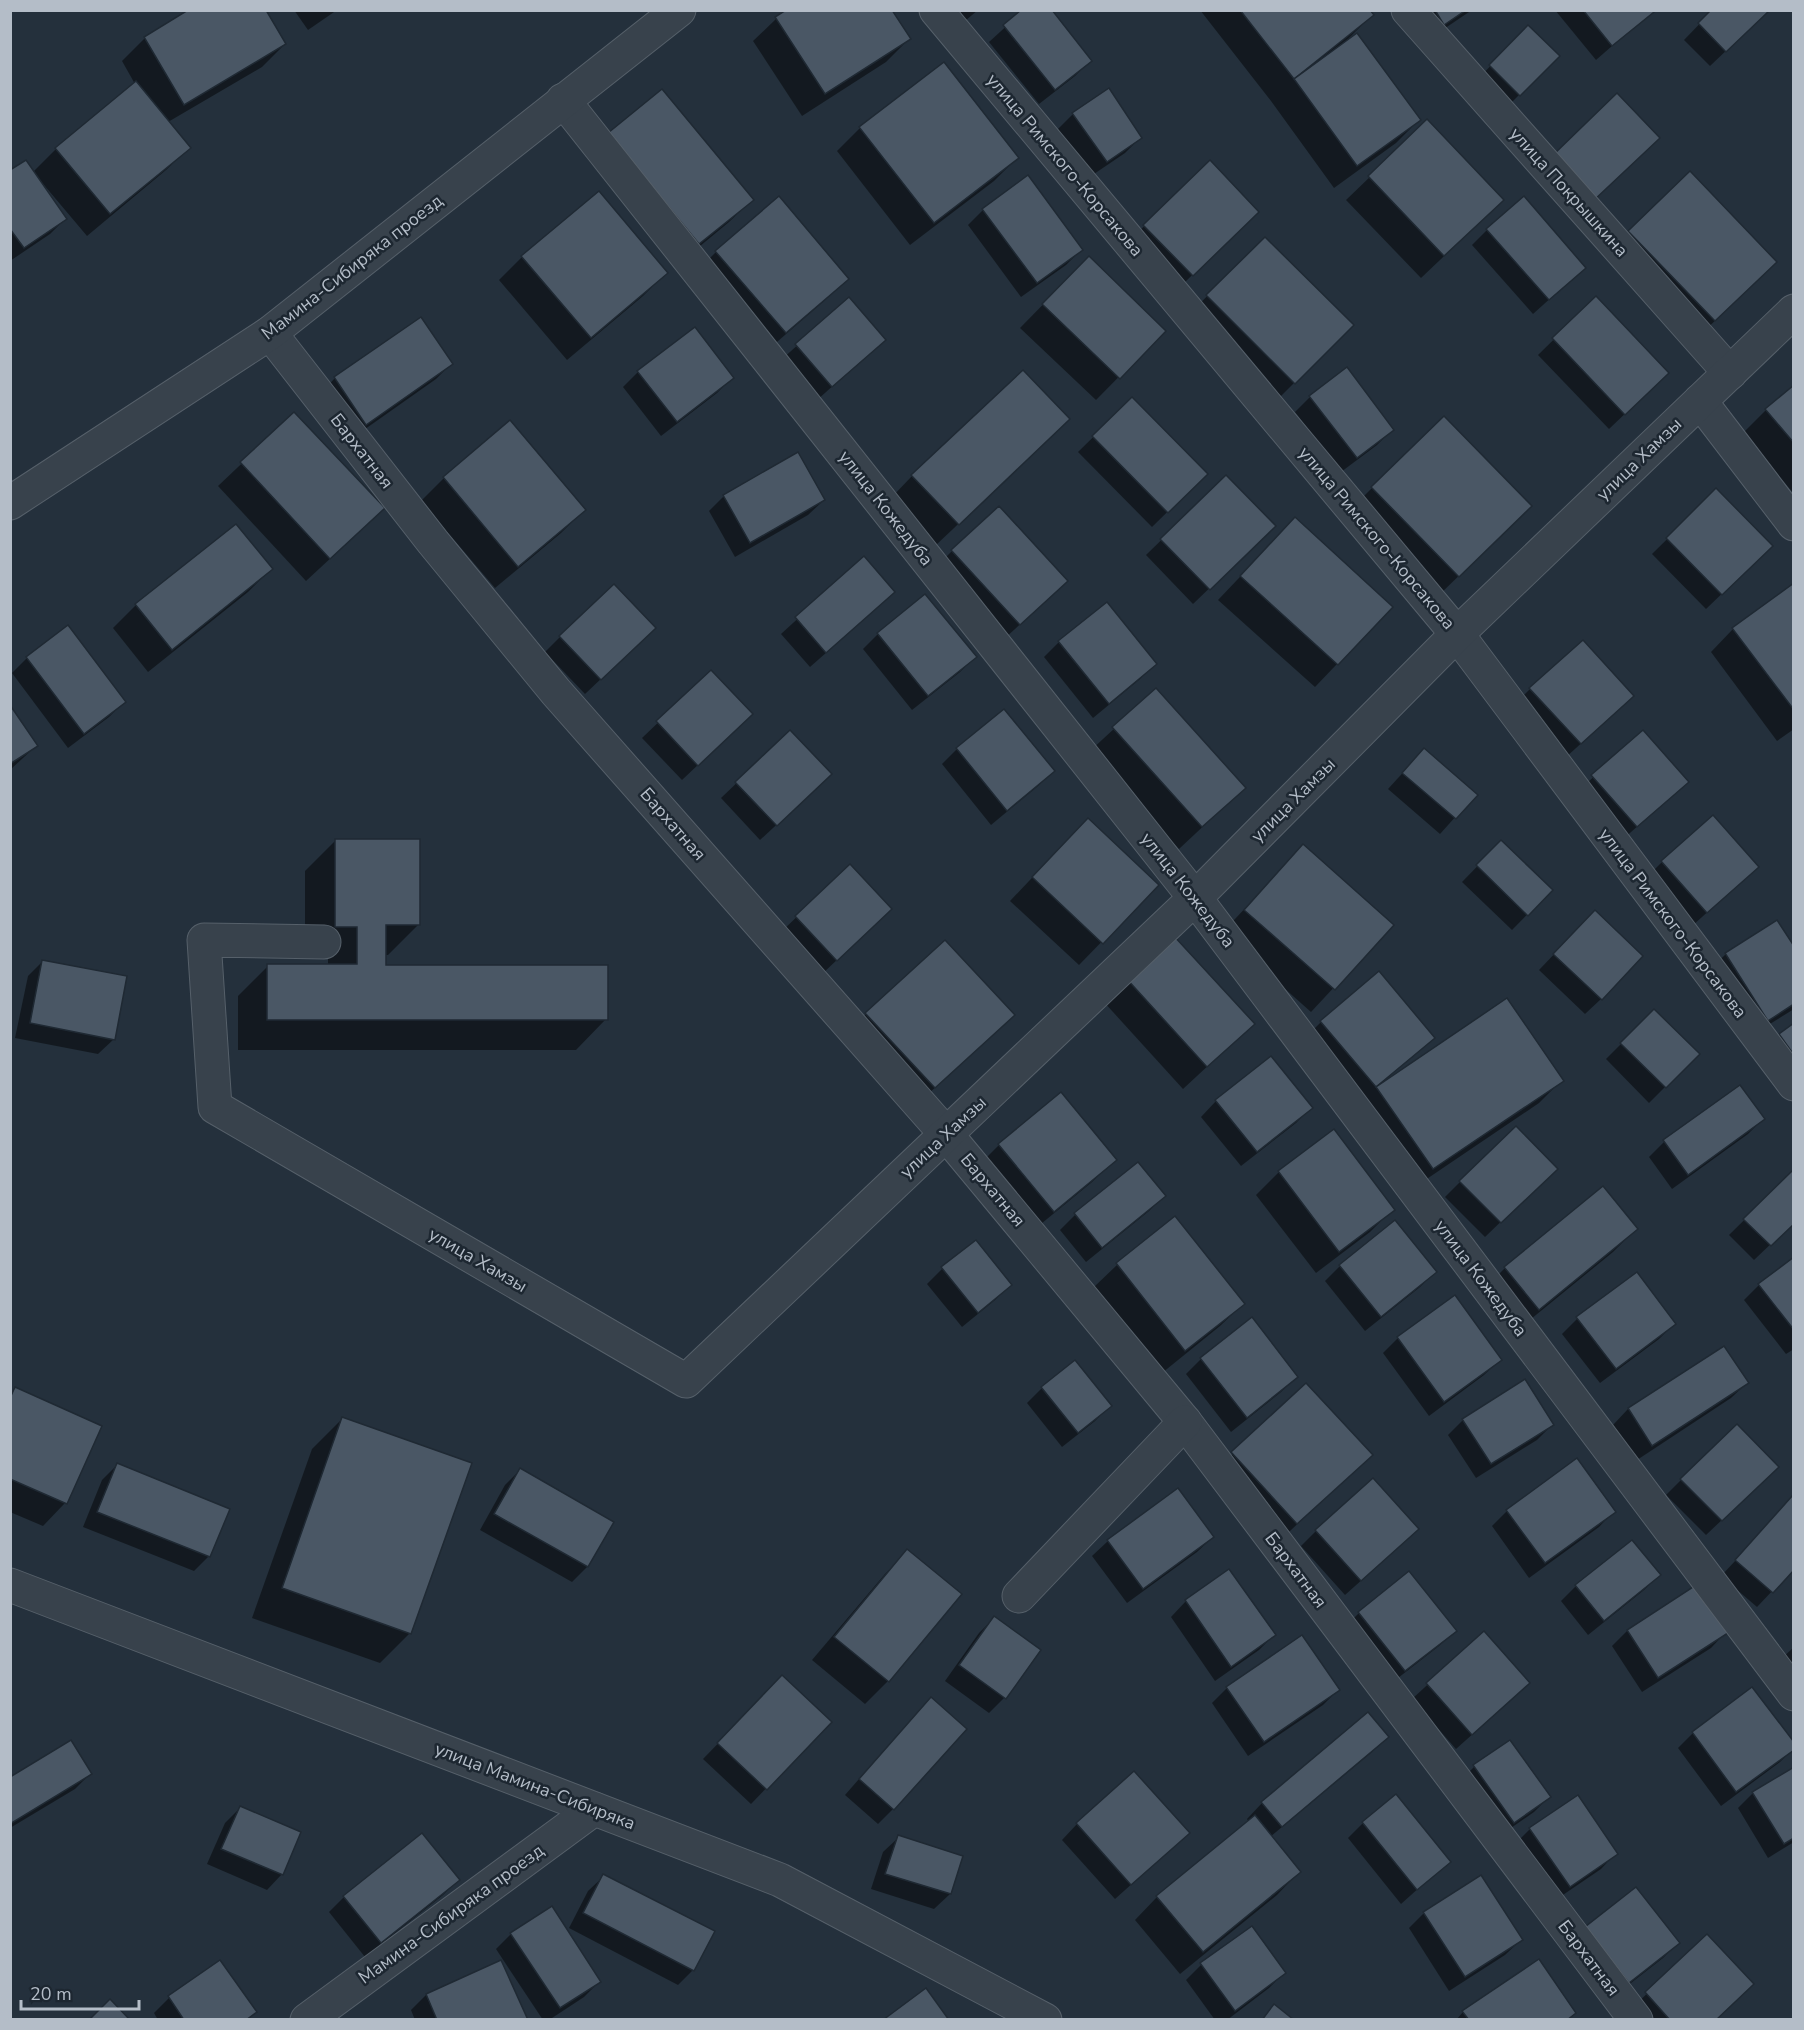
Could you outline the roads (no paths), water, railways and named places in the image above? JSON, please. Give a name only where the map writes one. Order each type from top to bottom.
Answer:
[{"type":"street","name":"Мамина-Сибиряка проезд","points":[[10,503],[270,333],[679,10]]},
{"type":"street","name":"улица Римского-Корсакова","points":[[936,10],[1457,634],[1794,1084]]},
{"type":"street","name":"улица Покрышкина","points":[[1408,10],[1730,373]]},
{"type":"street","name":"улица Кожедуба","points":[[563,100],[1196,898],[1794,1694]]},
{"type":"street","name":"улица Хамзы","points":[[324,942],[204,940],[215,1107],[686,1381],[1196,898],[1457,634],[1794,311]]},
{"type":"street","name":"Бархатная","points":[[270,333],[433,542],[556,692],[946,1134],[1185,1422],[1636,2019]]},
{"type":"street","points":[[1700,401],[1794,524]]},
{"type":"street","points":[[1019,1596],[1185,1422]]},
{"type":"street","name":"улица Мамина-Сибиряка","points":[[10,1585],[780,1880],[1045,2019]]},
{"type":"street","name":"Мамина-Сибиряка проезд","points":[[307,2019],[594,1809]]}]
